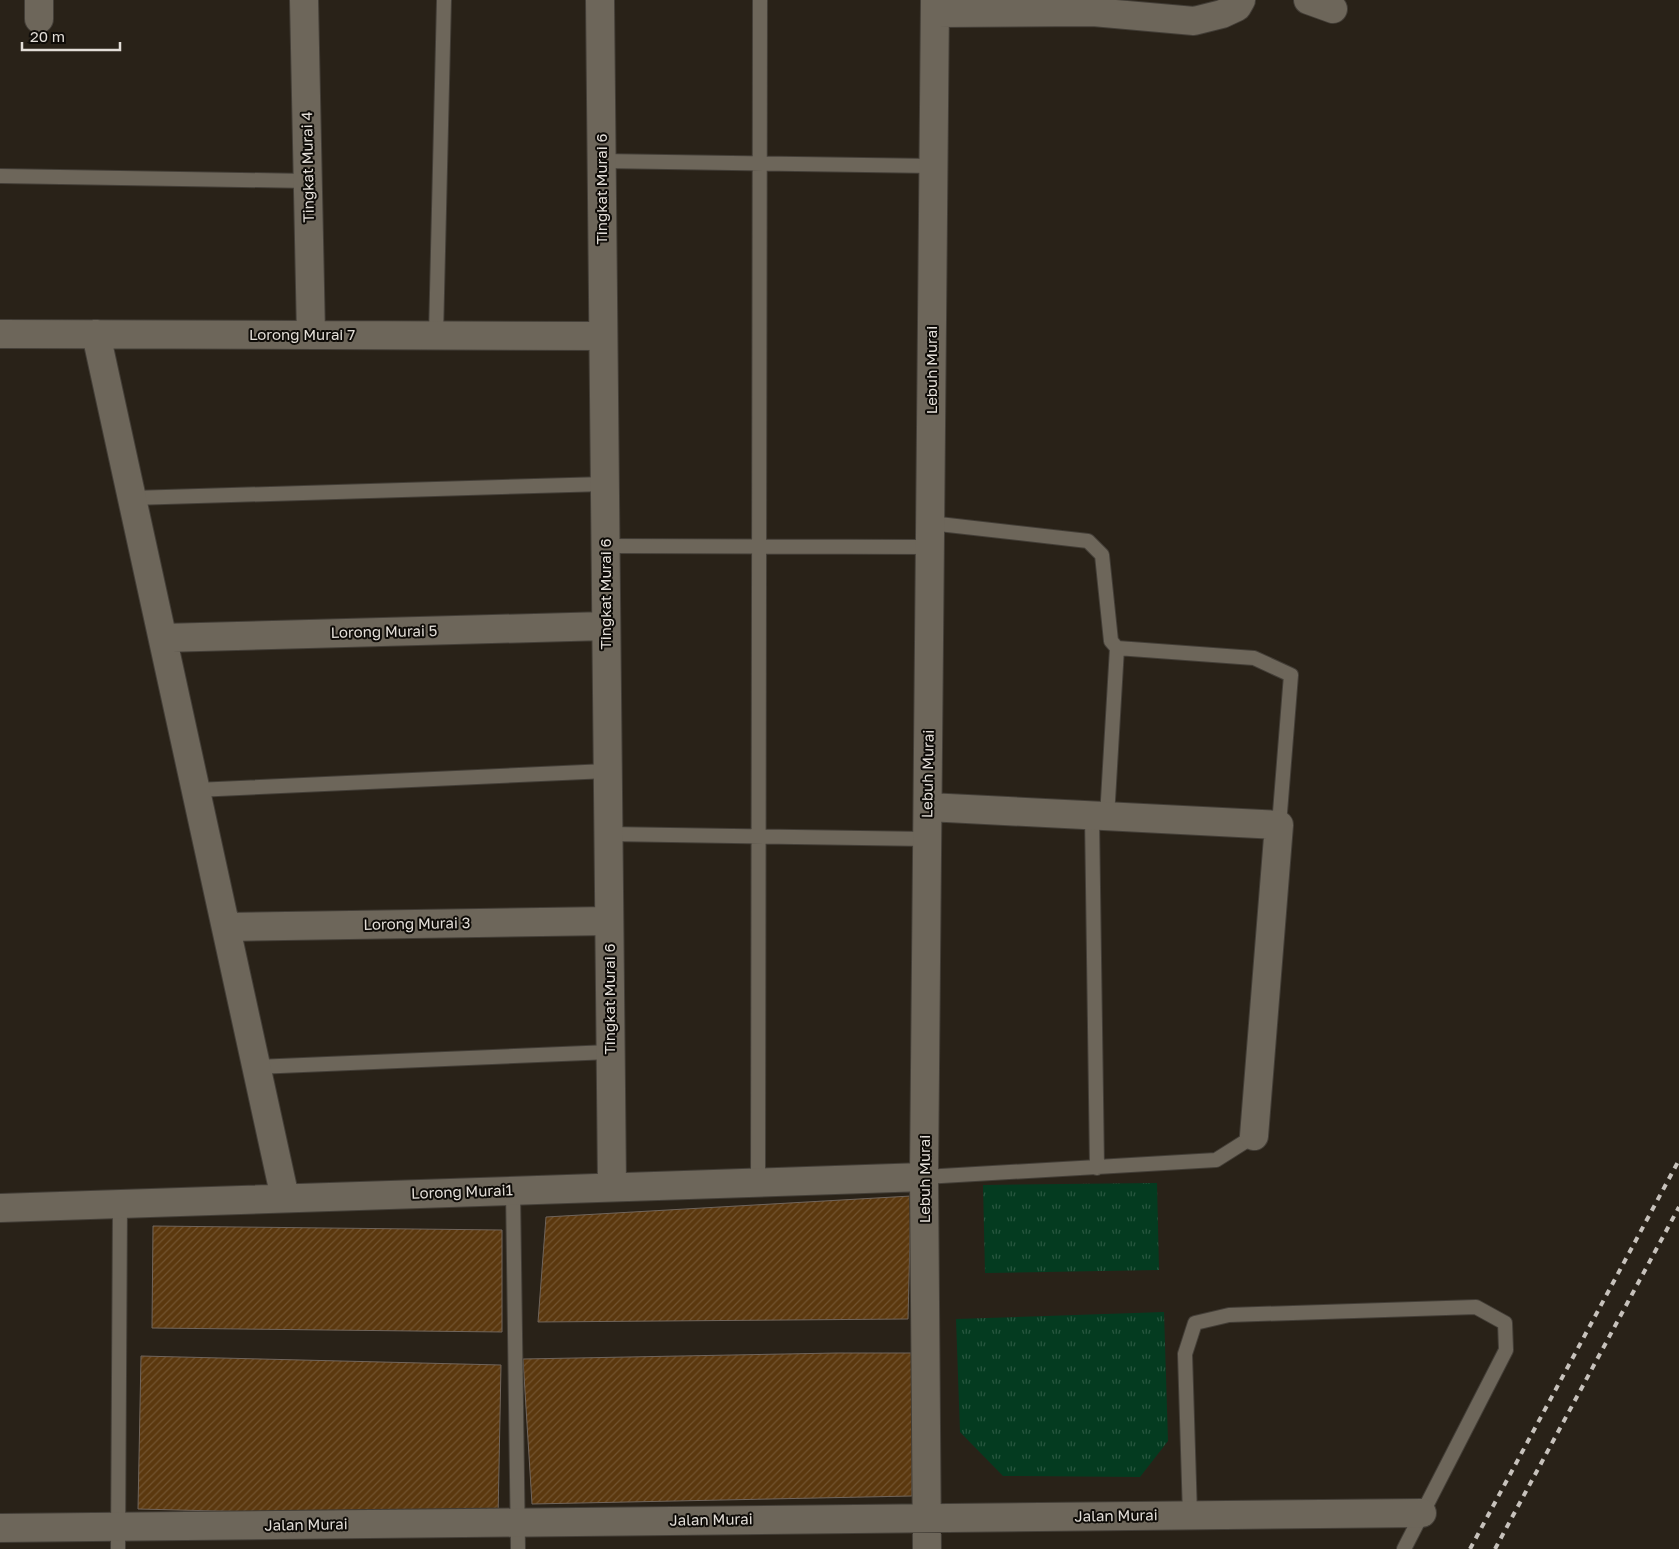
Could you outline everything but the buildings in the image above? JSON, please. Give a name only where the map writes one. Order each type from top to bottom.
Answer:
[{"type":"street","name":"Tingkat Murai 4","points":[[304,0],[311,335]]},
{"type":"street","name":"Tingkat Murai 6","points":[[600,0],[612,1187]]},
{"type":"street","points":[[935,7],[1093,6],[1194,21],[1222,14],[1237,7],[1241,0]]},
{"type":"street","name":"Lebuh Murai","points":[[927,1549],[924,1177],[935,7]]},
{"type":"street","name":"Lorong Murai 7","points":[[0,334],[603,336]]},
{"type":"street","points":[[96,334],[285,1198]]},
{"type":"street","name":"Lorong Murai 5","points":[[163,638],[606,626]]},
{"type":"street","points":[[928,807],[1279,826],[1254,1136]]},
{"type":"street","name":"Lorong Murai 3","points":[[226,927],[609,921]]},
{"type":"street","name":"Lorong Murai1","points":[[0,1208],[924,1177]]},
{"type":"street","name":"Jalan Murai","points":[[0,1528],[118,1538],[518,1536],[927,1518],[1422,1513]]},
{"type":"lane","points":[[436,335],[444,0]]},
{"type":"lane","points":[[758,1182],[760,0]]},
{"type":"lane","points":[[602,161],[933,166]]},
{"type":"lane","points":[[0,176],[308,181]]},
{"type":"lane","points":[[132,498],[605,484]]},
{"type":"lane","points":[[606,546],[759,546],[930,535],[1088,541],[1102,555],[1111,641],[1117,648],[1254,658],[1291,675],[1279,826]]},
{"type":"lane","points":[[1097,1168],[1100,816],[1117,648]]},
{"type":"lane","points":[[196,790],[608,771]]},
{"type":"lane","points":[[608,834],[927,839]]},
{"type":"lane","points":[[256,1067],[610,1052]]},
{"type":"lane","points":[[924,1177],[1216,1160],[1254,1136]]},
{"type":"lane","points":[[513,1190],[518,1536]]},
{"type":"lane","points":[[118,1538],[120,1204]]},
{"type":"lane","points":[[1190,1515],[1185,1354],[1195,1323],[1230,1315],[1476,1308],[1505,1323],[1506,1350],[1404,1549]]},
{"type":"green space","points":[[1157,1183],[1159,1270],[985,1273],[983,1185]]},
{"type":"green space","points":[[1164,1312],[1168,1441],[1140,1477],[1003,1476],[960,1432],[956,1319]]},
{"type":"railway","points":[[1470,1549],[1679,1160]]},
{"type":"railway","points":[[1495,1549],[1679,1207]]}]
